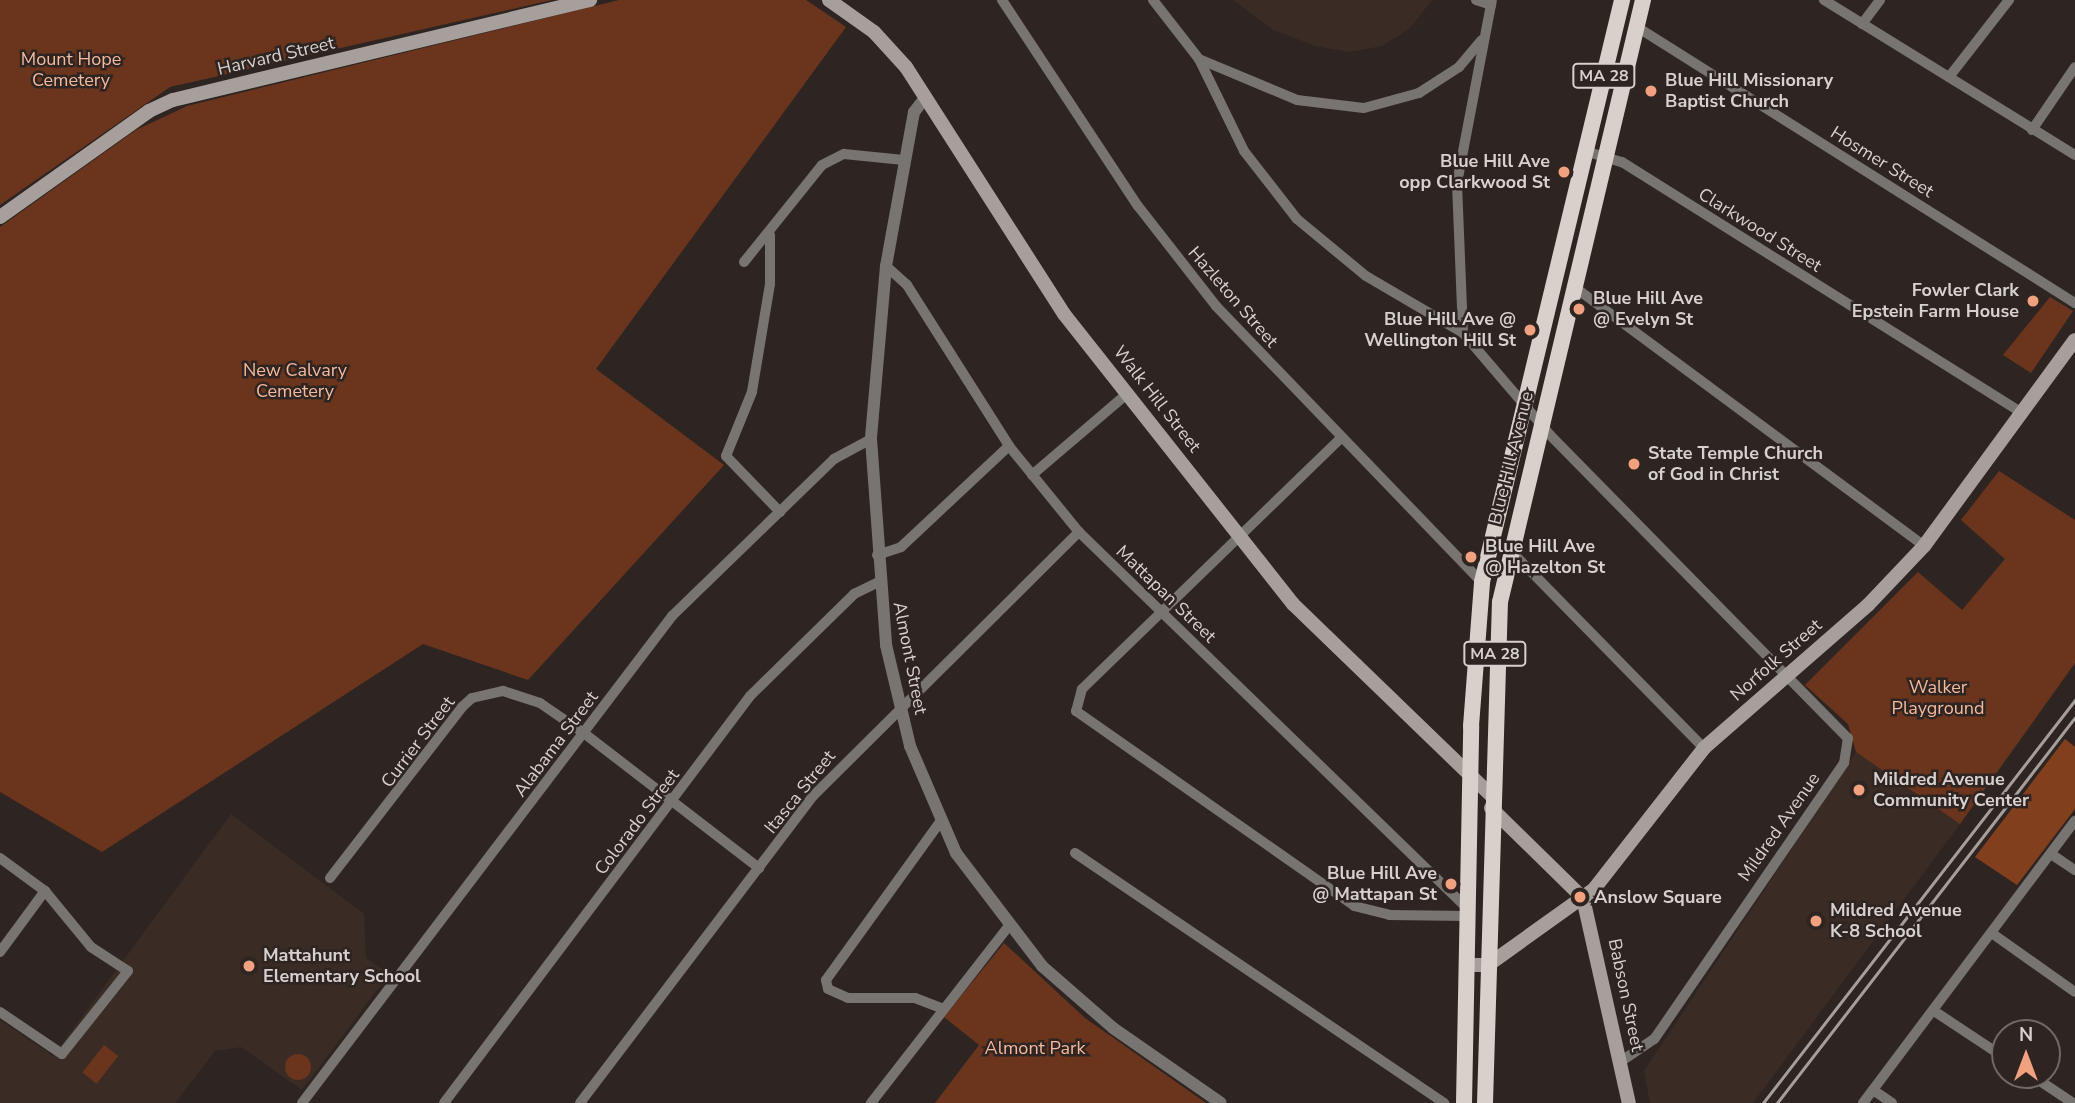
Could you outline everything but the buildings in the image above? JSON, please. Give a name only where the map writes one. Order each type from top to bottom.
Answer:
[{"type":"highway","name":"Blue Hill Avenue","points":[[1464,1103],[1470,775],[1482,582],[1523,402],[1622,0]]},
{"type":"highway","name":"Blue Hill Avenue","points":[[1485,1103],[1497,631],[1508,548],[1643,0]]},
{"type":"main road","name":"Harvard Street","points":[[0,217],[149,111],[173,100],[590,0]]},
{"type":"main road","name":"Walk Hill Street","points":[[829,0],[874,32],[925,98],[1028,261],[1293,604],[1470,775],[1491,802]]},
{"type":"main road","name":"Norfolk Street","points":[[1488,965],[1583,898],[1704,748],[1785,678],[1924,546],[2075,340]]},
{"type":"main road","points":[[1491,802],[1583,898]]},
{"type":"main road","name":"Babson Street","points":[[1583,898],[1629,1103]]},
{"type":"main road","points":[[1466,965],[1488,965]]},
{"type":"street","name":"Hazleton Street","points":[[1002,0],[1166,243],[1216,306],[1482,582]]},
{"type":"street","points":[[1153,0],[1199,59],[1244,151],[1297,219],[1366,276],[1463,333],[1539,422],[1773,656],[1785,678]]},
{"type":"street","points":[[1463,333],[1457,183],[1492,3],[1476,0]]},
{"type":"street","points":[[1824,0],[2075,155]]},
{"type":"street","points":[[1862,23],[1880,0]]},
{"type":"street","points":[[1950,77],[2009,0]]},
{"type":"street","name":"Hosmer Street","points":[[1637,27],[2075,303]]},
{"type":"street","points":[[1199,59],[1297,100],[1364,108],[1419,93],[1459,67],[1483,39]]},
{"type":"street","points":[[2032,130],[2075,67]]},
{"type":"street","name":"Almont Street","points":[[925,98],[914,112],[886,266],[871,439],[878,582],[899,705],[940,822],[1008,927],[1089,1010],[1221,1103]]},
{"type":"street","name":"Clarkwood Street","points":[[1585,151],[1622,162],[2022,413]]},
{"type":"street","points":[[744,262],[770,235],[822,165],[844,154],[904,160]]},
{"type":"street","points":[[770,235],[770,284],[752,392],[726,456],[780,513]]},
{"type":"street","name":"Mattapan Street","points":[[886,266],[907,285],[1009,446],[1079,532],[1467,912]]},
{"type":"street","points":[[1573,286],[1924,546]]},
{"type":"street","points":[[1032,475],[1128,393]]},
{"type":"street","points":[[1341,438],[1238,535],[1078,696],[1076,711],[1086,722],[1354,906],[1390,915],[1467,912]]},
{"type":"street","name":"Alabama Street","points":[[306,1102],[672,616],[834,459],[871,439]]},
{"type":"street","points":[[877,555],[901,547],[1009,446]]},
{"type":"street","name":"Itasca Street","points":[[580,1103],[813,796],[899,705],[1079,532]]},
{"type":"street","points":[[1508,548],[1704,748]]},
{"type":"street","name":"Colorado Street","points":[[443,1103],[750,696],[854,594],[878,582]]},
{"type":"street","name":"Mildred Avenue","points":[[1620,1062],[1654,1039],[1844,762],[1848,738],[1785,678]]},
{"type":"street","name":"Currier Street","points":[[330,878],[472,698],[519,693],[585,734],[759,868]]},
{"type":"street","points":[[1863,1103],[1993,934],[2075,821]]},
{"type":"street","points":[[940,822],[833,962],[828,989],[848,998],[915,998],[943,1009]]},
{"type":"street","points":[[1076,853],[1444,1103]]},
{"type":"street","points":[[2051,854],[2075,870]]},
{"type":"street","points":[[0,858],[45,891],[72,930],[128,971],[62,1054],[0,1012]]},
{"type":"street","points":[[0,952],[45,891]]},
{"type":"street","points":[[871,1103],[1008,927]]},
{"type":"street","points":[[1993,934],[2075,992]]},
{"type":"street","points":[[1934,1011],[1991,1049]]},
{"type":"street","points":[[2052,1089],[2073,1103]]},
{"type":"street","points":[[1873,1090],[1892,1103]]},
{"type":"shaded area","points":[[1233,0],[1432,0],[1410,28],[1382,46],[1350,52],[1315,46],[1272,29]]},
{"type":"shaded area","points":[[2065,739],[2075,747],[2075,809],[2017,885],[1975,857]]},
{"type":"shaded area","name":"Mildred Avenue K-8 School","points":[[1856,752],[1960,824],[1753,1103],[1650,1103],[1644,1071]]},
{"type":"shaded area","name":"Mattahunt Elementary School","points":[[231,814],[364,914],[366,958],[389,974],[302,1090],[241,1047],[215,1051],[175,1103],[0,1103],[0,1020],[53,1056]]},
{"type":"green space","name":"Mount Hope Cemetery","points":[[0,0],[552,0],[170,87],[0,205]]},
{"type":"green space","name":"New Calvary Cemetery","points":[[619,0],[806,0],[846,27],[596,369],[724,465],[528,680],[423,644],[102,852],[0,792],[0,227],[136,130],[187,106]]},
{"type":"green space","points":[[2050,297],[2073,311],[2031,373],[2003,355]]},
{"type":"green space","name":"Walker Playground","points":[[1999,471],[2075,520],[2075,663],[1960,824],[1856,752],[1848,724],[1805,685],[1918,572],[1962,610],[2005,559],[1961,520]]},
{"type":"green space","name":"Almont Park","points":[[1004,943],[1085,1018],[1206,1103],[935,1103],[979,1045],[944,1017]]},
{"type":"green space","points":[[104,1045],[118,1056],[97,1084],[82,1073]]},
{"type":"green space","points":[[298,1054],[307,1058],[311,1067],[307,1076],[298,1080],[289,1076],[285,1067],[289,1058]]},
{"type":"railway","points":[[1763,1103],[2075,700]]},
{"type":"railway","points":[[1777,1103],[2075,718]]},
{"type":"place","name":"Blue Hill Missionary Baptist Church","points":[[1651,91]]},
{"type":"place","name":"Blue Hill Ave opp Clarkwood St","points":[[1564,172]]},
{"type":"place","name":"Fowler Clark Epstein Farm House","points":[[2033,301]]},
{"type":"place","name":"Blue Hill Ave @ Evelyn St","points":[[1579,309]]},
{"type":"place","name":"Blue Hill Ave @ Wellington Hill St","points":[[1530,330]]},
{"type":"place","name":"State Temple Church of God in Christ","points":[[1634,464]]},
{"type":"place","name":"Blue Hill Ave @ Hazelton St","points":[[1471,557]]},
{"type":"place","name":"Mildred Avenue Community Center","points":[[1859,790]]},
{"type":"place","name":"Blue Hill Ave @ Mattapan St","points":[[1451,884]]},
{"type":"place","name":"Anslow Square","points":[[1580,897]]},
{"type":"place","name":"Mildred Avenue K-8 School","points":[[1816,921]]},
{"type":"place","name":"Mattahunt Elementary School","points":[[249,966]]}]
